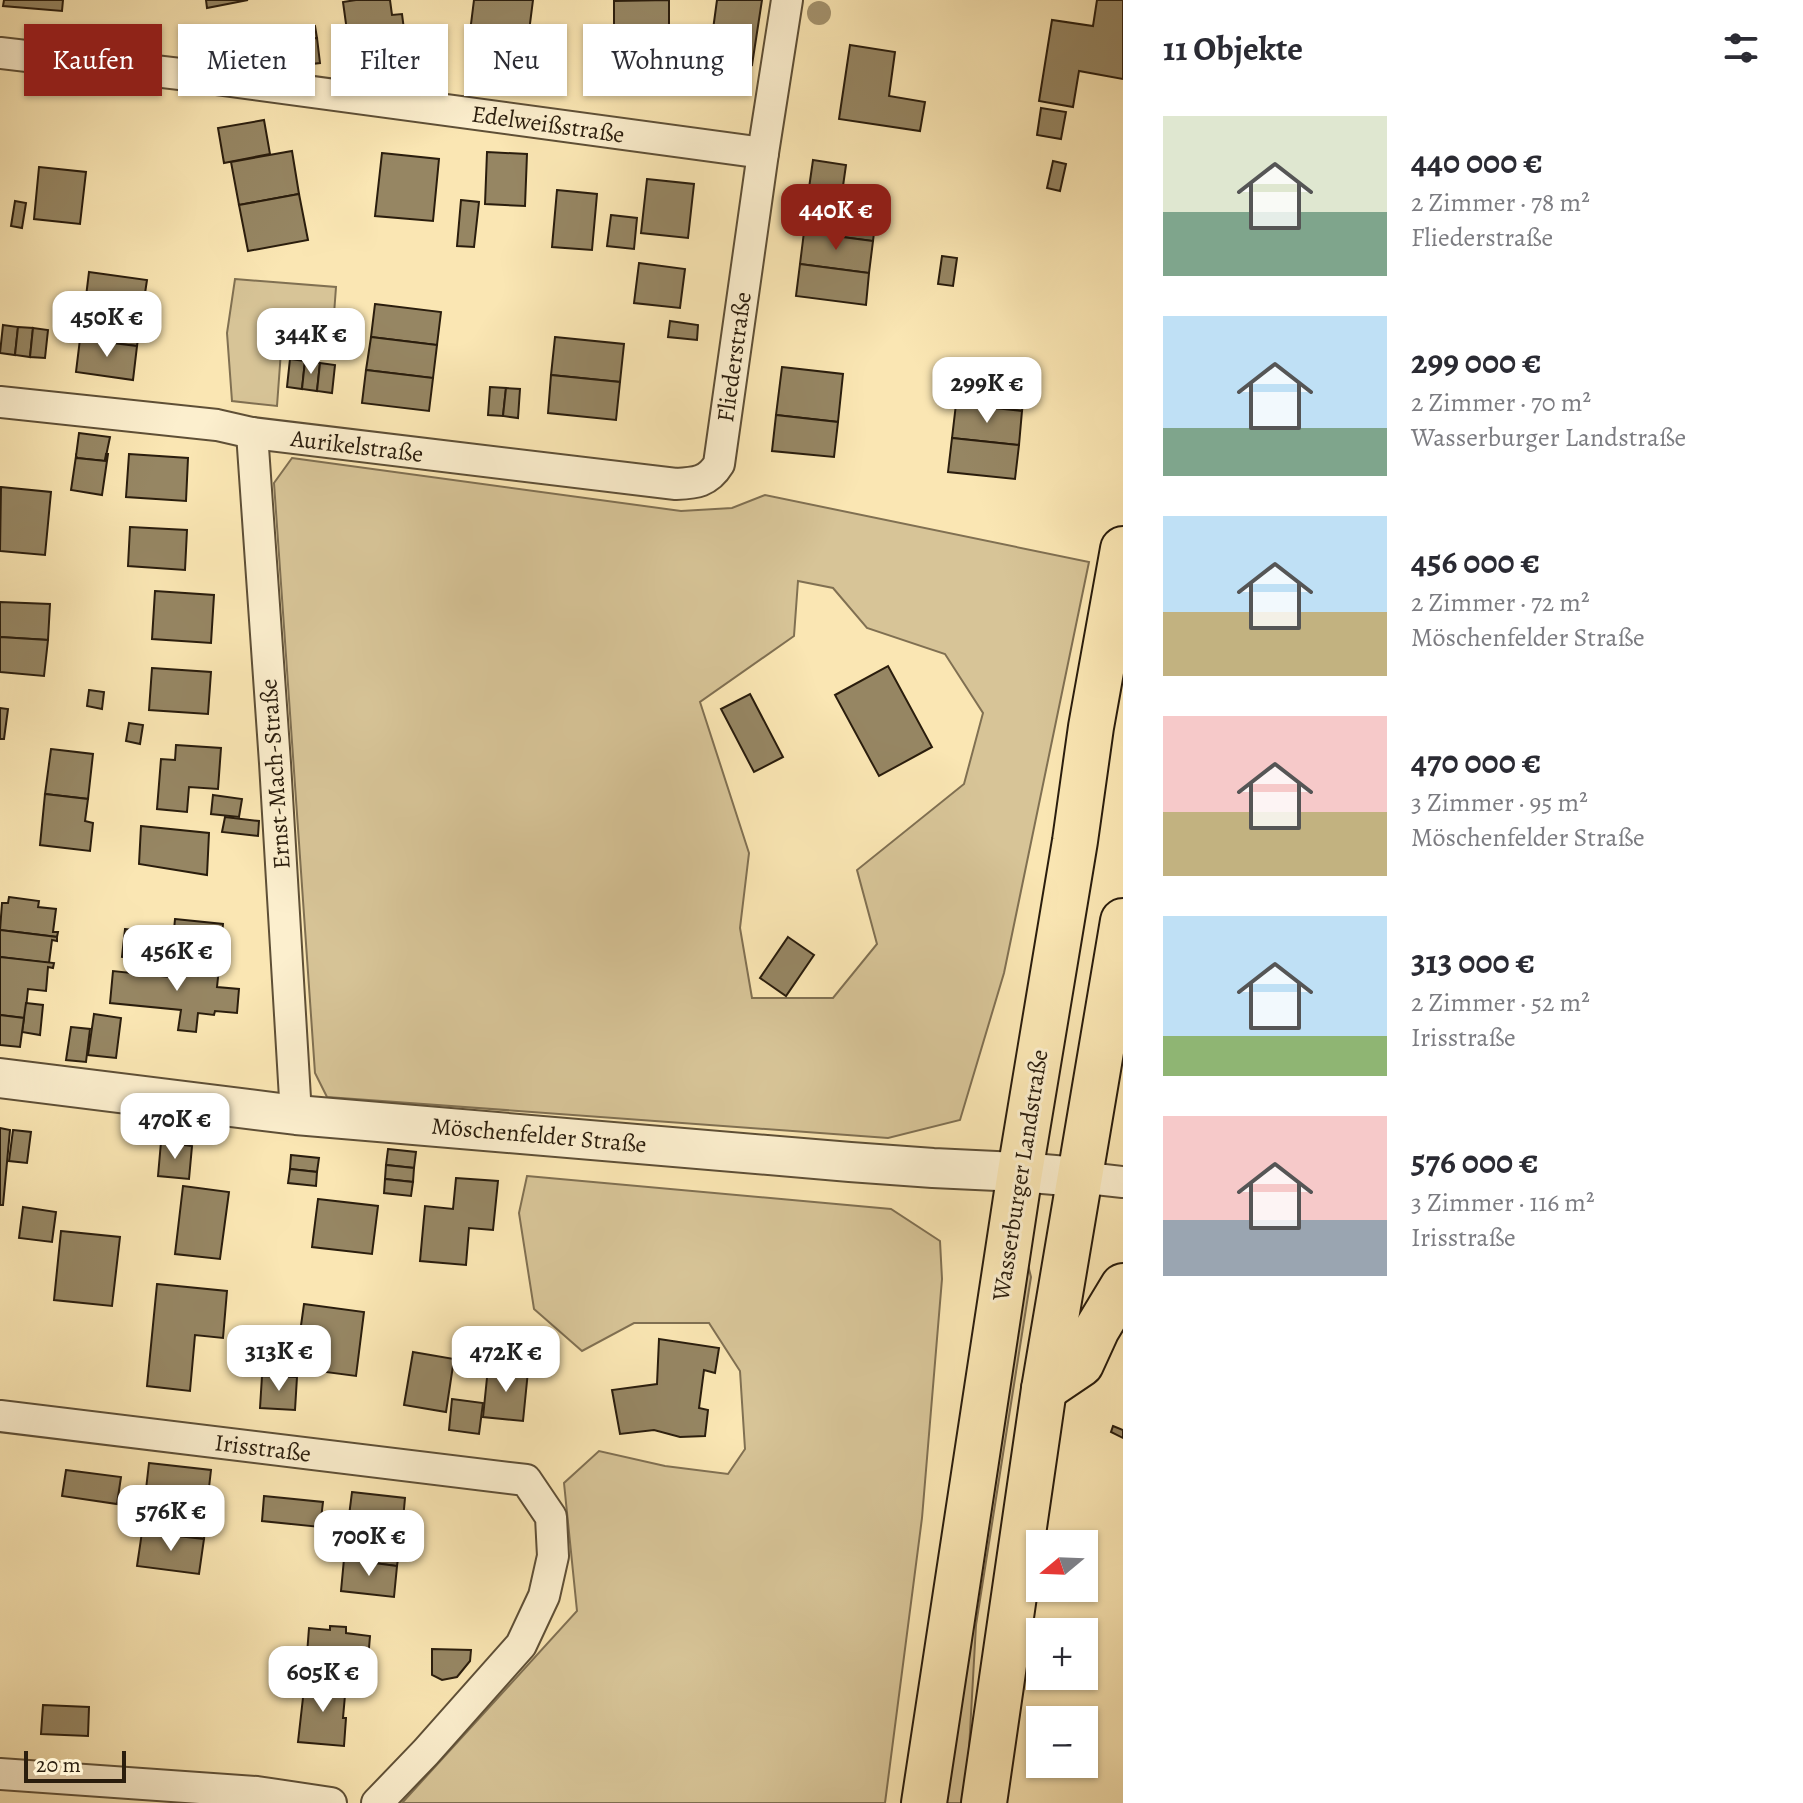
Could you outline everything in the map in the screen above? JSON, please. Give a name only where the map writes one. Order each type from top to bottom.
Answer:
[{"type":"main road","name":"Wasserburger Landstraße","points":[[924,1803],[1020,1172],[1091,727],[1123,549]]},
{"type":"main road","points":[[984,1803],[1044,1389],[1123,921]]},
{"type":"main road","points":[[1044,1389],[1081,1364],[1097,1329],[1123,1286]]},
{"type":"street","name":"Fliederstraße","points":[[712,475],[719,464],[787,0]]},
{"type":"street","name":"Edelweißstraße","points":[[0,53],[180,74],[763,153]]},
{"type":"street","name":"Aurikelstraße","points":[[0,402],[217,425],[252,433],[676,484],[694,483],[712,475]]},
{"type":"street","name":"Ernst-Mach-Straße","points":[[252,433],[296,1115]]},
{"type":"street","name":"Möschenfelder Straße","points":[[0,1078],[296,1115],[850,1162],[1078,1177]]},
{"type":"street","points":[[1078,1177],[1123,1182]]},
{"type":"street","name":"Irisstraße","points":[[0,1416],[526,1480],[551,1517],[553,1556],[544,1596],[521,1645],[377,1803]]},
{"type":"street","points":[[0,1774],[257,1792],[331,1803]]},
{"type":"shaded area","points":[[235,279],[336,287],[331,355],[281,351],[277,406],[232,401],[227,333]]},
{"type":"shaded area","points":[[292,458],[681,511],[732,508],[765,495],[1089,562],[1004,973],[960,1120],[888,1138],[327,1097],[315,1073],[274,483]],"holes":[[[798,581],[833,588],[867,628],[945,654],[983,713],[964,784],[857,870],[877,944],[833,998],[752,998],[740,928],[749,853],[700,702],[794,636]]]},
{"type":"shaded area","points":[[527,1176],[891,1209],[940,1241],[942,1279],[922,1518],[885,1803],[402,1803],[577,1611],[564,1483],[599,1451],[665,1466],[728,1474],[745,1449],[740,1371],[709,1323],[634,1323],[582,1351],[534,1309],[519,1213]]},
{"type":"shaded area","points":[[1024,1249],[1031,1277],[976,1625],[966,1803],[941,1803]]},
{"type":"building","points":[[4,0],[63,0],[62,11],[3,6]]},
{"type":"building","points":[[206,0],[248,0],[207,8]]},
{"type":"building","points":[[390,0],[392,15],[402,14],[403,24],[346,24],[343,2]]},
{"type":"building","points":[[474,0],[533,0],[530,24],[471,24]]},
{"type":"building","points":[[669,0],[669,24],[614,24],[614,1]]},
{"type":"building","points":[[717,0],[762,0],[752,65],[752,24],[714,24]]},
{"type":"building","points":[[1097,0],[1123,0],[1123,79],[1079,71],[1073,107],[1039,101],[1052,20],[1093,26]]},
{"type":"building","points":[[315,38],[320,63],[315,64]]},
{"type":"building","points":[[850,45],[895,52],[889,96],[925,102],[920,131],[839,119]]},
{"type":"building","points":[[1041,108],[1066,112],[1061,139],[1037,135]]},
{"type":"building","points":[[264,120],[270,154],[224,163],[218,128]]},
{"type":"building","points":[[292,151],[299,194],[239,205],[231,162]]},
{"type":"building","points":[[487,152],[527,154],[525,206],[485,204]]},
{"type":"building","points":[[382,153],[439,159],[433,221],[375,216]]},
{"type":"building","points":[[813,160],[846,165],[842,193],[809,188]]},
{"type":"building","points":[[1053,161],[1066,164],[1060,191],[1047,188]]},
{"type":"building","points":[[39,167],[86,172],[80,224],[34,219]]},
{"type":"building","points":[[647,179],[694,184],[688,238],[641,233]]},
{"type":"building","points":[[557,190],[597,194],[592,250],[552,247]]},
{"type":"building","points":[[299,194],[308,240],[248,251],[239,205]]},
{"type":"building","points":[[461,200],[479,202],[474,247],[457,246]]},
{"type":"building","points":[[808,200],[877,209],[873,241],[804,232]]},
{"type":"building","points":[[15,201],[26,203],[22,228],[11,226]]},
{"type":"building","points":[[611,215],[637,218],[634,249],[607,246]]},
{"type":"building","points":[[804,232],[873,241],[869,273],[800,264]]},
{"type":"building","points":[[942,256],[957,258],[953,286],[938,284]]},
{"type":"building","points":[[639,263],[685,269],[680,308],[634,303]]},
{"type":"building","points":[[800,264],[869,273],[866,305],[796,296]]},
{"type":"building","points":[[89,272],[147,280],[142,313],[85,305]]},
{"type":"building","points":[[375,304],[441,312],[437,345],[371,337]]},
{"type":"building","points":[[85,305],[142,313],[137,346],[80,339]]},
{"type":"building","points":[[670,321],[698,325],[697,340],[668,337]]},
{"type":"building","points":[[3,325],[18,327],[15,355],[0,353]]},
{"type":"building","points":[[18,327],[33,328],[30,357],[15,355]]},
{"type":"building","points":[[33,328],[48,330],[45,358],[30,357]]},
{"type":"building","points":[[371,337],[437,345],[433,378],[366,370]]},
{"type":"building","points":[[555,337],[624,344],[620,382],[551,375]]},
{"type":"building","points":[[80,339],[137,346],[133,380],[76,372]]},
{"type":"building","points":[[290,359],[305,361],[302,389],[287,387]]},
{"type":"building","points":[[305,361],[320,363],[317,391],[302,389]]},
{"type":"building","points":[[320,363],[335,365],[332,393],[317,391]]},
{"type":"building","points":[[782,367],[843,374],[838,422],[776,415]]},
{"type":"building","points":[[366,370],[433,378],[429,411],[362,403]]},
{"type":"building","points":[[959,370],[1026,377],[1022,411],[956,404]]},
{"type":"building","points":[[551,375],[620,382],[616,420],[548,413]]},
{"type":"building","points":[[490,387],[506,388],[503,416],[488,415]]},
{"type":"building","points":[[506,388],[520,389],[518,418],[503,416]]},
{"type":"building","points":[[956,404],[1022,411],[1019,445],[952,438]]},
{"type":"building","points":[[776,415],[838,422],[834,457],[772,451]]},
{"type":"building","points":[[79,433],[110,437],[105,461],[77,458]]},
{"type":"building","points":[[952,438],[1019,445],[1015,479],[948,472]]},
{"type":"building","points":[[106,454],[102,495],[71,490],[76,456],[105,461]]},
{"type":"building","points":[[129,454],[188,458],[186,501],[126,497]]},
{"type":"building","points":[[1,487],[51,492],[45,555],[0,551]]},
{"type":"building","points":[[130,527],[187,530],[185,570],[128,566]]},
{"type":"building","points":[[155,591],[214,595],[211,643],[152,639]]},
{"type":"building","points":[[0,602],[50,604],[48,640],[0,637]]},
{"type":"building","points":[[0,637],[48,640],[44,676],[0,672]]},
{"type":"building","points":[[888,666],[932,747],[879,776],[835,695]]},
{"type":"building","points":[[152,668],[211,672],[208,714],[149,710]]},
{"type":"building","points":[[89,690],[104,692],[102,709],[87,706]]},
{"type":"building","points":[[750,694],[783,757],[754,772],[721,709]]},
{"type":"building","points":[[0,708],[8,709],[4,739],[0,739]]},
{"type":"building","points":[[129,723],[143,725],[140,744],[126,741]]},
{"type":"building","points":[[176,745],[221,748],[218,789],[189,787],[187,812],[157,809],[161,759],[175,760]]},
{"type":"building","points":[[51,749],[93,754],[88,799],[45,794]]},
{"type":"building","points":[[45,794],[88,799],[85,821],[93,823],[90,851],[40,845]]},
{"type":"building","points":[[213,795],[242,799],[239,817],[211,814]]},
{"type":"building","points":[[225,817],[259,821],[258,836],[222,832]]},
{"type":"building","points":[[141,826],[209,833],[207,875],[139,864]]},
{"type":"building","points":[[9,897],[39,901],[38,907],[56,909],[53,932],[58,932],[57,937],[0,930],[2,903],[8,903]]},
{"type":"building","points":[[175,919],[223,924],[219,968],[171,963]]},
{"type":"building","points":[[125,929],[166,934],[163,962],[122,957]]},
{"type":"building","points":[[0,930],[57,937],[57,941],[52,940],[49,963],[0,957]]},
{"type":"building","points":[[788,937],[814,955],[786,996],[760,978]]},
{"type":"building","points":[[0,957],[54,963],[53,968],[48,967],[46,991],[28,989],[25,1018],[0,1015]]},
{"type":"building","points":[[171,963],[219,968],[217,987],[239,989],[237,1013],[198,1013],[196,1032],[178,1030],[181,1010],[110,1003],[113,971],[169,977]]},
{"type":"building","points":[[26,1003],[43,1005],[40,1035],[22,1032]]},
{"type":"building","points":[[94,1014],[121,1018],[116,1058],[88,1055]]},
{"type":"building","points":[[0,1015],[24,1018],[20,1047],[0,1045]]},
{"type":"building","points":[[71,1027],[90,1029],[86,1062],[66,1060]]},
{"type":"building","points":[[0,1128],[10,1130],[3,1205],[0,1205]]},
{"type":"building","points":[[13,1130],[31,1132],[27,1163],[9,1161]]},
{"type":"building","points":[[161,1142],[192,1146],[189,1179],[158,1176]]},
{"type":"building","points":[[388,1149],[416,1152],[414,1168],[386,1165]]},
{"type":"building","points":[[291,1155],[319,1158],[317,1172],[290,1169]]},
{"type":"building","points":[[386,1165],[414,1168],[413,1182],[385,1179]]},
{"type":"building","points":[[290,1169],[317,1172],[316,1186],[288,1183]]},
{"type":"building","points":[[456,1178],[498,1181],[493,1230],[469,1228],[466,1265],[420,1261],[425,1206],[453,1209]]},
{"type":"building","points":[[385,1179],[413,1182],[411,1196],[384,1193]]},
{"type":"building","points":[[183,1186],[229,1192],[220,1259],[175,1254]]},
{"type":"building","points":[[318,1199],[378,1206],[372,1254],[312,1247]]},
{"type":"building","points":[[23,1207],[56,1212],[52,1242],[19,1238]]},
{"type":"building","points":[[61,1231],[120,1237],[112,1306],[54,1300]]},
{"type":"building","points":[[157,1284],[227,1291],[223,1338],[195,1335],[190,1391],[147,1386]]},
{"type":"building","points":[[304,1304],[364,1312],[356,1376],[295,1368]]},
{"type":"building","points":[[659,1339],[719,1348],[715,1373],[704,1370],[699,1408],[708,1410],[705,1436],[680,1437],[654,1430],[620,1434],[612,1390],[657,1384]]},
{"type":"building","points":[[413,1352],[454,1359],[446,1412],[404,1405]]},
{"type":"building","points":[[488,1368],[528,1371],[523,1421],[483,1417]]},
{"type":"building","points":[[262,1376],[297,1377],[295,1410],[260,1408]]},
{"type":"building","points":[[452,1399],[483,1403],[479,1434],[449,1430]]},
{"type":"building","points":[[1113,1426],[1123,1430],[1123,1438],[1111,1432]]},
{"type":"building","points":[[149,1463],[211,1470],[207,1505],[145,1498]]},
{"type":"building","points":[[66,1470],[121,1477],[117,1504],[62,1496]]},
{"type":"building","points":[[352,1492],[405,1498],[402,1531],[348,1524]]},
{"type":"building","points":[[264,1496],[323,1502],[320,1527],[262,1521]]},
{"type":"building","points":[[145,1498],[207,1505],[204,1539],[142,1532]]},
{"type":"building","points":[[348,1524],[402,1531],[397,1566],[344,1559]]},
{"type":"building","points":[[142,1532],[204,1539],[199,1574],[137,1566]]},
{"type":"building","points":[[344,1559],[397,1566],[394,1597],[341,1591]]},
{"type":"building","points":[[330,1626],[346,1627],[346,1633],[370,1636],[368,1660],[307,1654],[309,1628],[330,1630]]},
{"type":"building","points":[[432,1649],[471,1650],[470,1661],[457,1677],[442,1680],[432,1675]]},
{"type":"building","points":[[307,1654],[368,1660],[366,1686],[305,1680]]},
{"type":"building","points":[[305,1680],[346,1684],[344,1746],[298,1742]]},
{"type":"building","points":[[43,1705],[89,1707],[88,1736],[41,1734]]}]
